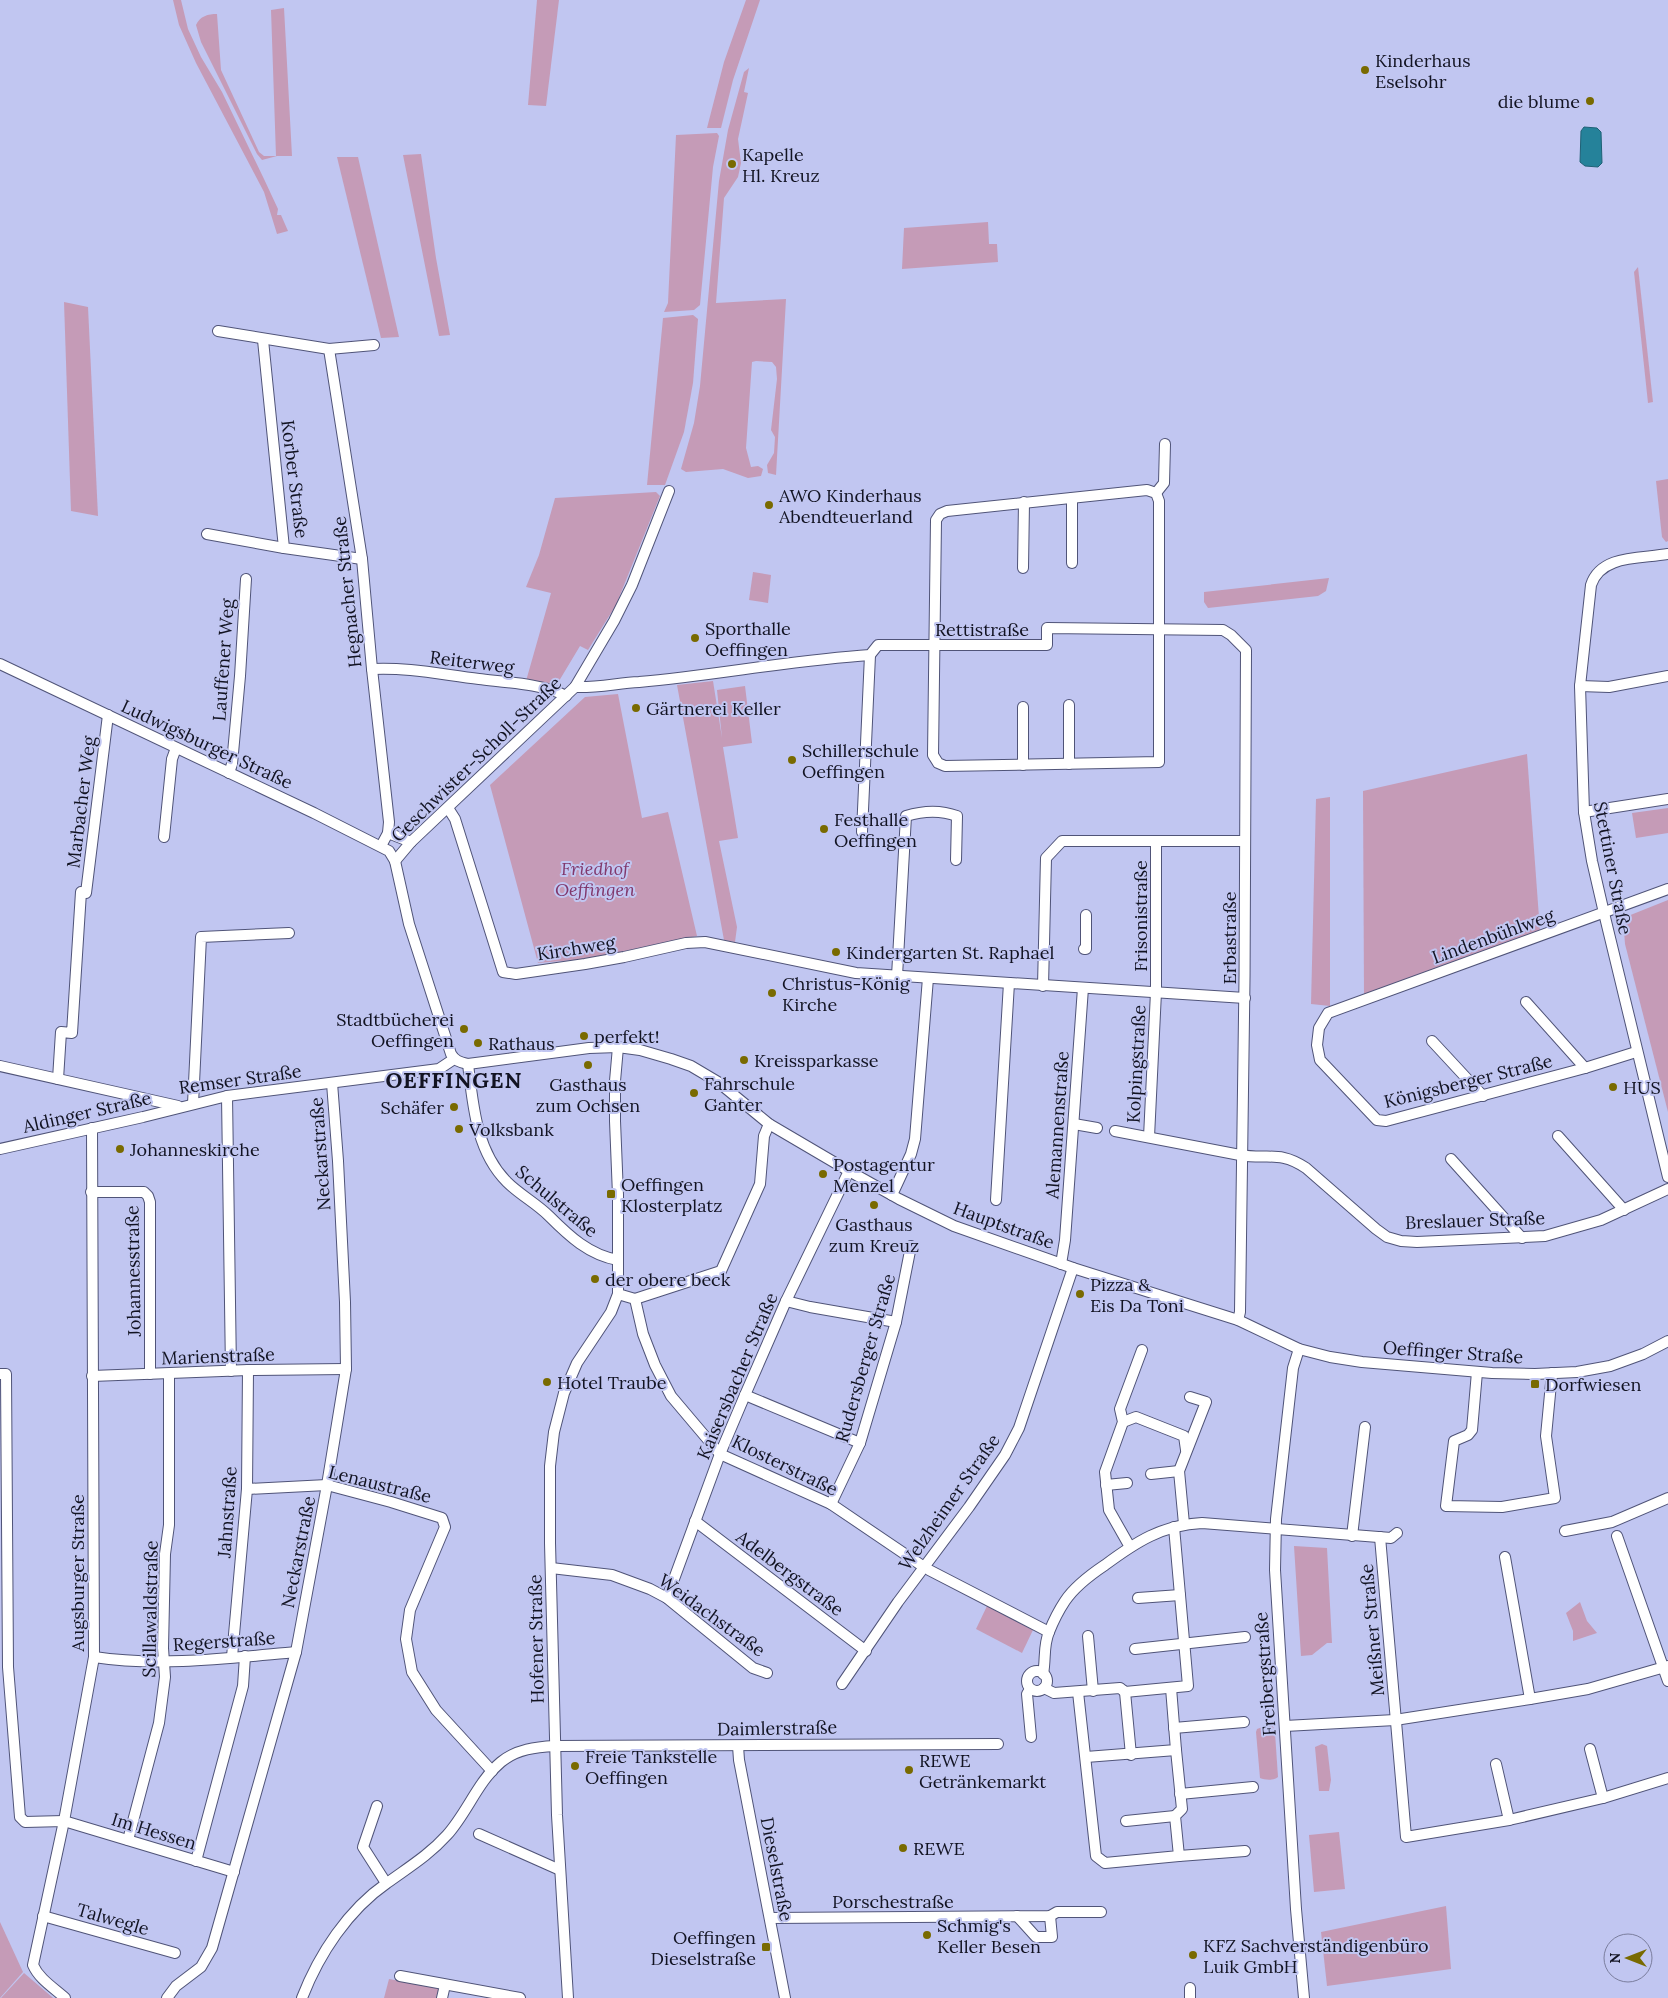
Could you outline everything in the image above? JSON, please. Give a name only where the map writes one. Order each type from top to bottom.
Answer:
[{"type":"street","points":[[218,331],[263,340],[329,349],[374,345]]},
{"type":"street","name":"Korber Straße","points":[[263,340],[284,548],[362,559]]},
{"type":"street","name":"Hegnacher Straße","points":[[329,349],[362,559],[389,822],[388,833],[381,846]]},
{"type":"street","points":[[1156,493],[1164,483],[1165,444]]},
{"type":"street","points":[[1147,490],[1156,493],[1159,501],[1159,762],[945,766],[938,763],[934,755],[936,520],[940,514],[947,511],[1024,502],[1147,490]]},
{"type":"street","name":"Geschwister-Scholl-Straße","points":[[395,861],[411,842],[575,687],[614,621],[632,585],[669,491]]},
{"type":"street","points":[[1072,498],[1072,563]]},
{"type":"street","points":[[1024,502],[1024,568]]},
{"type":"street","points":[[206,534],[284,548]]},
{"type":"street","name":"Stettiner Straße","points":[[1668,554],[1616,562],[1606,565],[1594,576],[1591,584],[1580,686],[1584,812],[1592,861],[1636,1052],[1668,1177]]},
{"type":"street","name":"Lauffener Weg","points":[[230,773],[240,676],[246,580]]},
{"type":"street","name":"Rettistraße","points":[[870,655],[878,645],[1047,645],[1047,628],[1159,628]]},
{"type":"street","name":"Erbastraße","points":[[1159,628],[1223,630],[1246,650],[1245,998],[1240,1312],[1238,1320]]},
{"type":"street","points":[[575,687],[592,688],[870,655],[862,832]]},
{"type":"street","name":"Ludwigsburger Straße","points":[[0,664],[381,846],[389,852],[395,861]]},
{"type":"street","name":"Reiterweg","points":[[372,669],[510,683],[558,691],[566,696]]},
{"type":"street","points":[[1580,686],[1609,687],[1668,676]]},
{"type":"street","points":[[1069,705],[1069,764]]},
{"type":"street","points":[[1022,765],[1023,707]]},
{"type":"street","name":"Marbacher Weg","points":[[58,1079],[61,1032],[72,1033],[83,892],[108,715]]},
{"type":"street","points":[[164,837],[172,759],[176,748]]},
{"type":"street","points":[[1584,812],[1668,799]]},
{"type":"street","name":"Kirchweg","points":[[448,808],[455,820],[503,972],[516,974],[585,964],[624,958],[686,943],[705,942],[856,973],[1245,998]]},
{"type":"street","points":[[897,976],[906,816],[917,813],[947,812],[957,816],[956,860]]},
{"type":"street","points":[[388,833],[411,842]]},
{"type":"street","name":"Frisonistraße","points":[[1043,986],[1046,858],[1062,841],[1245,841]]},
{"type":"street","name":"Frisonistraße","points":[[1156,841],[1156,992]]},
{"type":"street","points":[[395,861],[409,924],[454,1059],[468,1064]]},
{"type":"street","name":"Lindenbühlweg","points":[[1328,1013],[1668,890]]},
{"type":"street","points":[[1084,948],[1086,949],[1086,915]]},
{"type":"street","points":[[193,1104],[201,937],[289,932]]},
{"type":"street","points":[[892,1195],[911,1154],[915,1139],[928,978]]},
{"type":"street","points":[[996,1200],[1009,983]]},
{"type":"street","name":"Alemannenstraße","points":[[1061,1264],[1065,1240],[1083,988]]},
{"type":"street","name":"Kolpingstraße","points":[[1149,1137],[1156,992]]},
{"type":"street","points":[[1526,1002],[1584,1068]]},
{"type":"street","name":"Königsberger Straße","points":[[1328,1013],[1319,1028],[1317,1045],[1320,1060],[1377,1120],[1386,1121],[1483,1096],[1636,1052]]},
{"type":"street","points":[[1432,1041],[1483,1096]]},
{"type":"street","points":[[618,1047],[615,1097],[618,1294],[635,1299],[721,1271],[760,1184],[764,1136],[769,1124]]},
{"type":"street","name":"Hauptstraße","points":[[468,1064],[590,1048],[618,1047],[648,1052],[691,1066],[718,1082],[769,1124],[892,1195],[954,1226],[1073,1268],[1238,1320]]},
{"type":"street","name":"Remser Straße","points":[[0,1066],[182,1107],[227,1096],[439,1070],[454,1059]]},
{"type":"street","name":"Schulstraße","points":[[468,1064],[472,1099],[480,1138],[496,1169],[519,1193],[544,1211],[584,1247],[604,1258],[618,1260]]},
{"type":"street","name":"Neckarstraße","points":[[167,1998],[176,1986],[201,1967],[212,1948],[296,1652],[327,1485],[346,1370],[345,1302],[332,1083]]},
{"type":"street","points":[[227,1096],[231,1371]]},
{"type":"street","name":"Aldinger Straße","points":[[0,1148],[182,1107]]},
{"type":"street","points":[[1074,1124],[1098,1128]]},
{"type":"street","name":"Augsburger Straße","points":[[65,1998],[40,1977],[33,1965],[64,1821],[94,1657],[92,1128]]},
{"type":"street","name":"Breslauer Straße","points":[[1115,1131],[1243,1156],[1281,1157],[1294,1160],[1306,1168],[1376,1230],[1387,1237],[1401,1241],[1417,1242],[1546,1236],[1574,1229],[1624,1210],[1668,1189]]},
{"type":"street","points":[[1558,1136],[1624,1210]]},
{"type":"street","points":[[1451,1159],[1522,1238]]},
{"type":"street","name":"Kaisersbacher Straße","points":[[667,1598],[720,1454],[745,1395],[786,1301],[849,1171]]},
{"type":"street","name":"Johannesstraße","points":[[92,1192],[144,1192],[150,1202],[150,1374]]},
{"type":"street","name":"Rudersberger Straße","points":[[831,1504],[860,1443],[896,1322],[911,1246]]},
{"type":"street","name":"Welzheimer Straße","points":[[842,1684],[927,1568],[1005,1455],[1019,1428],[1073,1268]]},
{"type":"street","name":"Hofener Straße","points":[[568,1998],[555,1746],[550,1466],[557,1416],[564,1393],[577,1362],[611,1312],[618,1294]]},
{"type":"street","name":"Klosterstraße","points":[[635,1299],[643,1334],[655,1365],[671,1396],[720,1454],[831,1504],[927,1568],[1049,1632]]},
{"type":"street","points":[[786,1301],[810,1308],[896,1322]]},
{"type":"street","name":"Oeffinger Straße","points":[[1238,1320],[1299,1349],[1330,1357],[1362,1362],[1477,1372],[1535,1374],[1577,1372],[1610,1366],[1643,1354],[1668,1341]]},
{"type":"street","name":"Freibergstraße","points":[[1299,1349],[1294,1368],[1276,1529],[1275,1570],[1296,1910],[1304,1998]]},
{"type":"street","points":[[1130,1547],[1109,1510],[1106,1472],[1123,1422],[1120,1409],[1142,1350]]},
{"type":"street","name":"Marienstraße","points":[[92,1376],[248,1370],[346,1370]]},
{"type":"street","name":"Jahnstraße","points":[[232,1657],[247,1489],[248,1370]]},
{"type":"street","points":[[1477,1372],[1472,1430],[1468,1435],[1454,1441],[1446,1506],[1502,1507],[1555,1498],[1546,1436],[1552,1373]]},
{"type":"street","name":"Im Hessen","points":[[0,1374],[6,1374],[8,1666],[20,1817],[25,1822],[64,1821],[234,1872]]},
{"type":"street","name":"Scillawaldstraße","points":[[128,1840],[159,1723],[165,1677],[163,1648],[165,1554],[169,1525],[169,1374]]},
{"type":"street","points":[[745,1395],[860,1443]]},
{"type":"street","points":[[1030,1689],[1035,1691],[1044,1688],[1054,1693],[1120,1688],[1125,1692],[1188,1686],[1180,1594],[1179,1470],[1206,1402],[1190,1397]]},
{"type":"street","points":[[1123,1422],[1136,1417],[1184,1436],[1187,1451]]},
{"type":"street","points":[[1352,1536],[1365,1427]]},
{"type":"street","points":[[1151,1474],[1179,1470]]},
{"type":"street","points":[[1106,1485],[1127,1483]]},
{"type":"street","name":"Lenaustraße","points":[[247,1489],[327,1485],[438,1515],[444,1520],[445,1527],[410,1610],[406,1631],[407,1650],[412,1672],[436,1710],[492,1771]]},
{"type":"street","points":[[1565,1531],[1612,1522],[1668,1498]]},
{"type":"street","name":"Adelbergstraße","points":[[696,1521],[866,1651]]},
{"type":"street","points":[[1044,1688],[1046,1683],[1043,1674],[1045,1664],[1044,1645],[1064,1602],[1086,1578],[1147,1536],[1179,1525],[1202,1523],[1380,1538],[1391,1538],[1397,1533]]},
{"type":"street","points":[[1617,1536],[1666,1667],[1668,1681]]},
{"type":"street","name":"Meißner Straße","points":[[1380,1538],[1395,1720]]},
{"type":"street","points":[[1506,1557],[1530,1699]]},
{"type":"street","name":"Weidachstraße","points":[[551,1568],[612,1576],[640,1584],[667,1598],[754,1668],[767,1673]]},
{"type":"street","points":[[1138,1598],[1180,1594]]},
{"type":"street","points":[[1088,1636],[1093,1691]]},
{"type":"street","points":[[1135,1649],[1185,1642],[1245,1637]]},
{"type":"street","name":"Regerstraße","points":[[94,1657],[115,1660],[164,1661],[296,1652]]},
{"type":"street","points":[[196,1861],[243,1686],[245,1656]]},
{"type":"street","name":"Meißner Straße","points":[[1285,1726],[1395,1720],[1588,1689],[1666,1667]]},
{"type":"street","points":[[1031,1737],[1027,1694],[1030,1689],[1028,1685],[1029,1676],[1038,1672],[1043,1674]]},
{"type":"street","points":[[1126,1821],[1175,1816],[1182,1808],[1171,1688]]},
{"type":"street","points":[[1078,1692],[1096,1856],[1106,1863],[1245,1851]]},
{"type":"street","points":[[1125,1692],[1131,1754]]},
{"type":"street","points":[[1395,1720],[1406,1837],[1509,1820],[1603,1798],[1668,1778]]},
{"type":"street","points":[[1174,1728],[1244,1722]]},
{"type":"street","name":"Daimlerstraße","points":[[302,1998],[308,1982],[334,1937],[361,1905],[386,1883],[414,1865],[448,1834],[492,1771],[510,1756],[523,1750],[555,1746],[998,1744]]},
{"type":"street","name":"Dieselstraße","points":[[738,1746],[739,1760],[785,1998]]},
{"type":"street","points":[[1590,1749],[1603,1798]]},
{"type":"street","points":[[1086,1757],[1176,1750]]},
{"type":"street","points":[[1496,1764],[1509,1820]]},
{"type":"street","points":[[1180,1794],[1253,1787]]},
{"type":"street","points":[[377,1806],[363,1847],[386,1883]]},
{"type":"street","points":[[1175,1816],[1179,1856]]},
{"type":"street","points":[[479,1834],[560,1870]]},
{"type":"street","name":"Porschestraße","points":[[770,1918],[1050,1916],[1057,1912],[1101,1912]]},
{"type":"street","name":"Talwegle","points":[[44,1916],[174,1953]]},
{"type":"street","points":[[1017,1916],[1036,1937],[1052,1937],[1050,1916]]},
{"type":"street","points":[[400,1976],[520,1998]]},
{"type":"street","points":[[442,1998],[445,1985]]},
{"type":"green space","points":[[173,0],[181,0],[188,29],[201,57],[222,92],[264,179],[278,209],[277,215],[281,215],[288,231],[277,234],[264,192],[196,63],[179,25]]},
{"type":"green space","points":[[537,0],[559,0],[546,106],[528,105]]},
{"type":"green space","points":[[746,0],[760,0],[733,80],[721,128],[707,128],[724,62]]},
{"type":"green space","points":[[284,8],[292,156],[277,156],[262,160],[257,154],[201,42],[196,25],[205,16],[217,14],[221,70],[259,152],[264,156],[276,156],[271,10]]},
{"type":"green space","points":[[749,68],[744,92],[748,93],[738,139],[741,163],[738,177],[724,198],[716,303],[786,299],[776,475],[768,473],[767,465],[774,453],[775,437],[771,430],[777,379],[776,367],[772,362],[756,361],[752,362],[746,448],[751,467],[758,466],[763,469],[761,476],[748,478],[723,469],[686,472],[681,469],[694,423],[700,386],[719,181],[728,130],[744,72]]},
{"type":"green space","points":[[717,133],[719,136],[713,167],[700,305],[694,310],[664,312],[668,303],[676,135]]},
{"type":"green space","points":[[421,154],[436,258],[450,335],[439,336],[403,155]]},
{"type":"green space","points":[[337,157],[358,157],[399,337],[381,338]]},
{"type":"green space","points":[[988,222],[989,244],[997,244],[998,262],[902,269],[904,228]]},
{"type":"green space","points":[[1638,267],[1653,402],[1648,403],[1634,272]]},
{"type":"green space","points":[[64,302],[88,307],[98,516],[71,511]]},
{"type":"green space","points":[[693,315],[698,319],[693,383],[684,432],[665,485],[647,485],[663,318]]},
{"type":"green space","points":[[1668,479],[1668,541],[1666,542],[1662,537],[1656,481]]},
{"type":"green space","points":[[656,492],[660,496],[616,605],[588,650],[580,646],[556,686],[526,681],[551,593],[526,587],[539,555],[555,498]]},
{"type":"green space","points":[[753,572],[771,575],[768,603],[749,600]]},
{"type":"green space","points":[[1329,578],[1326,591],[1318,596],[1208,608],[1204,602],[1204,592]]},
{"type":"green space","points":[[713,681],[722,738],[717,690],[745,686],[752,743],[723,747],[738,838],[719,841],[737,927],[735,942],[724,940],[677,685]]},
{"type":"green space","name":"Friedhof Oeffingen","points":[[618,694],[642,818],[668,812],[697,936],[587,959],[538,963],[490,785],[585,697]]},
{"type":"green space","points":[[1527,754],[1540,931],[1364,996],[1363,791]]},
{"type":"green space","points":[[1330,797],[1330,1006],[1311,1004],[1316,799]]},
{"type":"green space","points":[[1668,808],[1668,833],[1636,838],[1632,813]]},
{"type":"green space","points":[[1668,900],[1668,1112],[1625,944],[1623,918]]},
{"type":"green space","points":[[1294,1546],[1327,1548],[1332,1643],[1327,1643],[1312,1655],[1301,1656]]},
{"type":"green space","points":[[1580,1602],[1587,1621],[1597,1633],[1573,1641],[1573,1631],[1566,1613]]},
{"type":"green space","points":[[987,1606],[1033,1630],[1022,1653],[976,1629]]},
{"type":"green space","points":[[1268,1725],[1273,1726],[1275,1733],[1278,1777],[1269,1780],[1260,1778],[1256,1732],[1257,1729]]},
{"type":"green space","points":[[1322,1744],[1327,1746],[1331,1780],[1329,1791],[1319,1791],[1315,1747]]},
{"type":"green space","points":[[1339,1832],[1345,1889],[1314,1892],[1309,1835]]},
{"type":"green space","points":[[1446,1906],[1451,1969],[1327,1986],[1321,1932]]},
{"type":"green space","points":[[0,1922],[23,1972],[0,1998]]},
{"type":"green space","points":[[24,1973],[52,1997],[53,1998],[1,1998]]},
{"type":"green space","points":[[389,1979],[439,1988],[436,1998],[384,1998]]},
{"type":"water","points":[[1584,127],[1597,128],[1601,132],[1602,163],[1598,167],[1585,166],[1580,162],[1581,131]]},
{"type":"place","name":"Kinderhaus Eselsohr","points":[[1365,70]]},
{"type":"place","name":"die blume","points":[[1590,101]]},
{"type":"place","name":"Kapelle Hl. Kreuz","points":[[732,164]]},
{"type":"place","name":"AWO Kinderhaus Abendteuerland","points":[[769,505]]},
{"type":"place","name":"Sporthalle Oeffingen","points":[[695,638]]},
{"type":"place","name":"Gärtnerei Keller","points":[[636,708]]},
{"type":"place","name":"Schillerschule Oeffingen","points":[[792,760]]},
{"type":"place","name":"Festhalle Oeffingen","points":[[824,829]]},
{"type":"place","name":"Kindergarten St. Raphael","points":[[836,952]]},
{"type":"place","name":"Christus-König Kirche","points":[[772,993]]},
{"type":"place","name":"Stadtbücherei Oeffingen","points":[[464,1029]]},
{"type":"place","name":"perfekt!","points":[[584,1036]]},
{"type":"place","name":"Rathaus","points":[[478,1043]]},
{"type":"place","name":"Kreissparkasse","points":[[744,1060]]},
{"type":"place","name":"Gasthaus zum Ochsen","points":[[588,1065]]},
{"type":"place","name":"HUS","points":[[1613,1087]]},
{"type":"place","name":"Fahrschule Ganter","points":[[694,1093]]},
{"type":"place","name":"Schäfer","points":[[454,1107]]},
{"type":"place","name":"Volksbank","points":[[459,1129]]},
{"type":"place","name":"Johanneskirche","points":[[120,1149]]},
{"type":"place","name":"Postagentur Menzel","points":[[823,1174]]},
{"type":"place","name":"Oeffingen Klosterplatz","points":[[611,1194]]},
{"type":"place","name":"Gasthaus zum Kreuz","points":[[874,1205]]},
{"type":"place","name":"der obere beck","points":[[595,1279]]},
{"type":"place","name":"Pizza & Eis Da Toni","points":[[1080,1294]]},
{"type":"place","name":"Hotel Traube","points":[[547,1382]]},
{"type":"place","name":"Dorfwiesen","points":[[1535,1384]]},
{"type":"place","name":"Freie Tankstelle Oeffingen","points":[[575,1766]]},
{"type":"place","name":"REWE Getränkemarkt","points":[[909,1770]]},
{"type":"place","name":"REWE","points":[[903,1848]]},
{"type":"place","name":"Schmig's Keller Besen","points":[[927,1935]]},
{"type":"place","name":"Oeffingen Dieselstraße","points":[[766,1947]]},
{"type":"place","name":"KFZ Sachverständigenbüro Luik GmbH","points":[[1193,1955]]},
{"type":"district","name":"OEFFINGEN","points":[[454,1080]]}]
